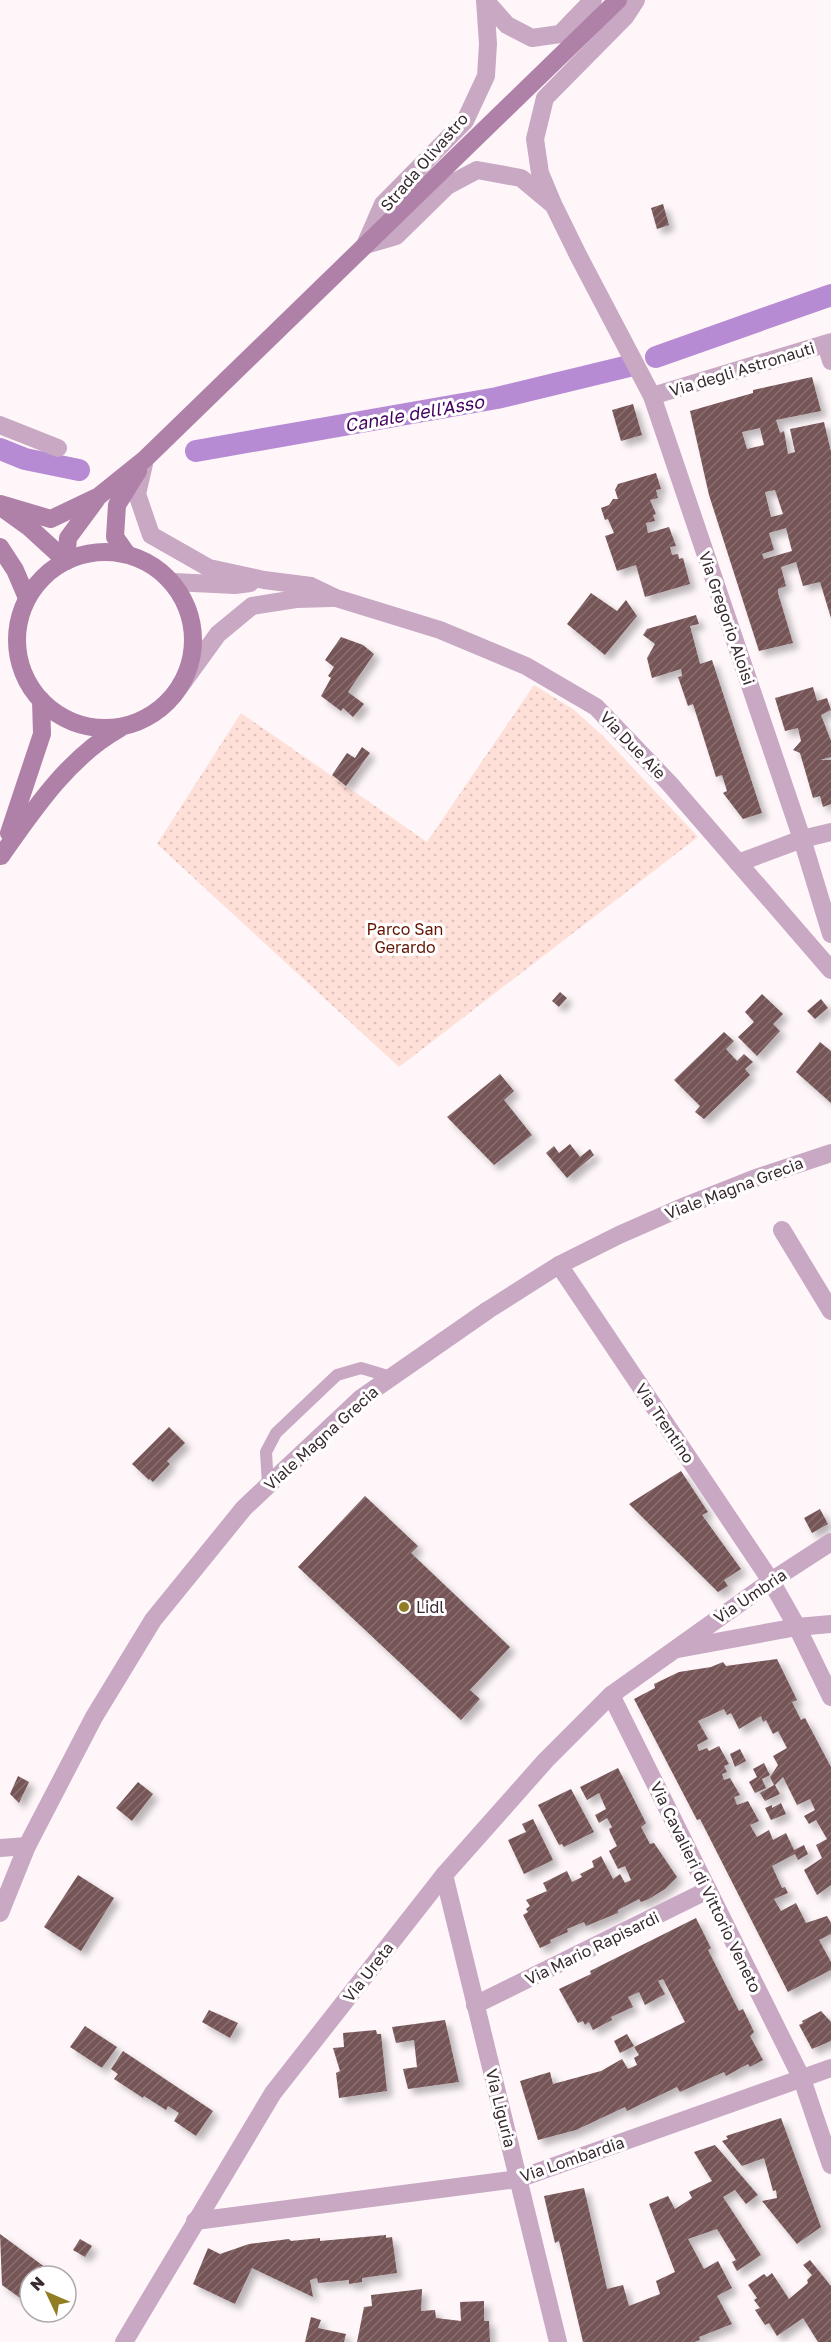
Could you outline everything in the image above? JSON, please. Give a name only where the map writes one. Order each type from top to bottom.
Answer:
[{"type":"main road","points":[[0,505],[51,519],[99,496],[145,459],[618,0]]},
{"type":"main road","points":[[127,554],[115,537],[117,505],[145,459]]},
{"type":"main road","points":[[66,561],[68,538],[99,496]]},
{"type":"main road","points":[[0,505],[30,528],[66,561]]},
{"type":"main road","points":[[0,547],[15,570],[27,598]]},
{"type":"main road","points":[[1,857],[38,802],[97,741],[148,717],[167,703],[181,685],[192,659],[194,632],[187,605],[173,582],[152,564],[127,554],[106,551],[86,554],[66,561],[44,576],[27,598],[19,624],[18,651],[25,677],[41,700],[58,715],[80,724],[103,728],[126,726]]},
{"type":"main road","points":[[1,857],[42,734],[41,700]]},
{"type":"street","name":"Strada Olivastro","points":[[485,0],[507,25],[532,38],[560,34],[594,0]]},
{"type":"street","name":"Strada Olivastro","points":[[365,245],[383,204],[465,121],[486,76],[488,44],[485,0]]},
{"type":"street","name":"Strada Olivastro","points":[[636,0],[626,17],[545,98],[535,140],[540,173],[553,204],[649,388]]},
{"type":"street","name":"Strada Olivastro","points":[[365,245],[396,236],[447,186],[477,170],[520,178],[553,204]]},
{"type":"street","name":"Via degli Astronauti","points":[[649,388],[829,349]]},
{"type":"street","name":"Via Gregorio Aloisi","points":[[649,388],[802,839],[831,934]]},
{"type":"street","points":[[0,425],[58,448]]},
{"type":"street","name":"Via Due Aie","points":[[145,459],[137,494],[152,535],[209,568],[264,580],[311,586],[336,598],[440,630],[526,666],[596,708],[669,783],[831,970]]},
{"type":"street","name":"Via Due Aie","points":[[173,582],[235,585],[264,580]]},
{"type":"street","name":"Via Due Aie","points":[[181,685],[218,634],[252,606],[296,598],[336,598]]},
{"type":"street","points":[[738,863],[802,839],[831,832]]},
{"type":"street","name":"Viale Magna Grecia","points":[[0,1912],[27,1846],[94,1717],[153,1620],[244,1508],[360,1399],[488,1310],[559,1265],[685,1206],[828,1152]]},
{"type":"street","points":[[782,1230],[831,1311]]},
{"type":"street","name":"Via Trentino","points":[[559,1265],[771,1581],[797,1627],[831,1697]]},
{"type":"street","name":"Via Umbria","points":[[670,1651],[831,1542]]},
{"type":"street","points":[[670,1651],[797,1627],[831,1624]]},
{"type":"street","name":"Via Ureta","points":[[124,2342],[273,2092],[444,1875],[546,1760],[611,1695],[670,1651]]},
{"type":"street","name":"Via Cavalieri di Vittorio Veneto","points":[[611,1695],[802,2079],[831,2165]]},
{"type":"street","points":[[0,1848],[27,1846]]},
{"type":"street","name":"Via Liguria","points":[[444,1875],[558,2342]]},
{"type":"street","name":"Via Mario Rapisardi","points":[[475,2005],[708,1890]]},
{"type":"street","name":"Via Lombardia","points":[[195,2221],[518,2179],[831,2068]]},
{"type":"lane","points":[[268,1485],[266,1452],[276,1433],[337,1375],[361,1368],[392,1377]]},
{"type":"green space","name":"Parco San Gerardo","points":[[534,685],[573,709],[603,736],[698,837],[399,1067],[157,844],[241,713],[427,842]]},
{"type":"building","points":[[663,204],[669,225],[657,229],[651,208]]},
{"type":"building","points":[[812,377],[821,411],[776,420],[780,433],[784,431],[788,454],[795,452],[790,429],[824,422],[831,452],[831,618],[820,582],[803,586],[796,562],[781,567],[786,586],[778,589],[778,593],[793,643],[759,651],[709,495],[690,411],[753,393],[753,390]],"holes":[[[760,428],[764,445],[747,449],[742,432]],[[775,490],[783,514],[771,517],[765,492]],[[786,528],[792,551],[764,559],[762,554],[774,550],[769,533]]]},
{"type":"building","points":[[633,404],[642,435],[621,441],[612,410]]},
{"type":"building","points":[[656,473],[661,489],[656,490],[658,498],[650,500],[656,514],[653,515],[655,521],[646,523],[648,533],[669,527],[676,546],[670,547],[672,555],[678,554],[679,559],[683,558],[690,584],[645,597],[636,565],[617,571],[605,536],[614,533],[608,519],[605,520],[601,508],[609,505],[613,499],[618,499],[615,490],[618,484]]},
{"type":"building","points":[[591,593],[617,611],[626,600],[637,616],[605,655],[567,624]]},
{"type":"building","points":[[696,615],[699,624],[690,626],[700,664],[712,660],[762,813],[743,819],[723,793],[727,791],[722,775],[716,777],[693,704],[688,706],[678,677],[682,676],[681,669],[652,678],[647,658],[655,644],[643,635],[647,629]]},
{"type":"building","points":[[341,637],[363,645],[374,654],[348,692],[364,704],[353,717],[343,708],[341,711],[321,696],[334,667],[325,660]]},
{"type":"building","points":[[813,687],[817,701],[827,698],[831,710],[821,715],[831,741],[831,757],[820,760],[831,760],[831,804],[823,807],[820,796],[813,798],[800,753],[793,750],[801,741],[798,728],[785,731],[775,698]]},
{"type":"building","points":[[362,747],[370,753],[346,786],[332,775],[347,753],[355,758]]},
{"type":"building","points":[[560,992],[567,998],[559,1007],[552,1001]]},
{"type":"building","points":[[762,994],[783,1014],[773,1024],[780,1031],[757,1056],[738,1037],[754,1022],[745,1012]]},
{"type":"building","points":[[821,999],[828,1008],[815,1019],[807,1011]]},
{"type":"building","points":[[724,1032],[734,1041],[726,1049],[737,1061],[744,1054],[753,1062],[745,1069],[750,1075],[704,1119],[695,1112],[700,1106],[674,1080]]},
{"type":"building","points":[[820,1042],[831,1051],[831,1103],[796,1072]]},
{"type":"building","points":[[500,1074],[514,1091],[504,1100],[532,1135],[494,1165],[447,1117]]},
{"type":"building","points":[[570,1144],[580,1157],[590,1149],[594,1155],[567,1178],[546,1153],[554,1146],[559,1153]]},
{"type":"building","points":[[169,1427],[185,1443],[167,1461],[170,1464],[153,1482],[132,1464]]},
{"type":"building","points":[[681,1471],[708,1512],[702,1515],[741,1569],[724,1580],[728,1586],[718,1592],[629,1504]]},
{"type":"building","name":"Lidl","points":[[365,1496],[418,1546],[411,1553],[510,1647],[470,1690],[480,1699],[461,1720],[298,1567]]},
{"type":"building","points":[[820,1509],[828,1524],[812,1533],[804,1518]]},
{"type":"building","points":[[777,1659],[797,1700],[792,1702],[801,1720],[805,1718],[831,1767],[831,1885],[817,1895],[804,1870],[822,1858],[816,1845],[827,1839],[816,1820],[809,1824],[804,1816],[815,1810],[810,1799],[797,1805],[783,1777],[775,1785],[780,1794],[765,1801],[760,1793],[774,1785],[770,1777],[778,1765],[773,1756],[787,1748],[778,1731],[773,1734],[766,1720],[763,1722],[761,1716],[739,1729],[731,1713],[727,1715],[724,1709],[698,1721],[708,1739],[697,1745],[699,1751],[707,1748],[709,1751],[719,1746],[729,1764],[724,1766],[727,1772],[722,1774],[724,1780],[730,1778],[740,1795],[734,1797],[737,1805],[748,1801],[759,1821],[750,1825],[757,1837],[769,1830],[773,1840],[786,1833],[794,1850],[804,1845],[808,1854],[798,1860],[795,1854],[772,1866],[782,1888],[785,1887],[788,1893],[774,1899],[781,1911],[796,1903],[806,1923],[827,1916],[831,1923],[831,1934],[819,1940],[831,1962],[831,1970],[788,1992],[700,1819],[697,1820],[634,1699],[655,1688],[654,1684],[679,1672],[711,1667],[723,1662],[726,1666]]},
{"type":"building","points":[[740,1749],[746,1761],[735,1767],[730,1754]]},
{"type":"building","points":[[764,1763],[770,1775],[762,1779],[766,1788],[755,1793],[749,1782],[757,1777],[753,1769]]},
{"type":"building","points":[[618,1768],[646,1823],[641,1827],[650,1844],[654,1843],[677,1877],[665,1889],[649,1899],[641,1902],[639,1899],[618,1910],[618,1913],[586,1926],[584,1922],[567,1929],[568,1932],[550,1940],[551,1943],[540,1948],[523,1915],[528,1912],[526,1909],[530,1906],[526,1900],[547,1891],[543,1883],[567,1871],[572,1882],[582,1877],[580,1874],[594,1867],[592,1861],[601,1856],[613,1879],[620,1874],[625,1883],[631,1880],[625,1866],[618,1869],[609,1851],[617,1846],[609,1829],[612,1827],[607,1818],[599,1823],[595,1815],[606,1809],[599,1793],[587,1800],[580,1787]]},
{"type":"building","points":[[18,1776],[29,1782],[19,1803],[10,1794]]},
{"type":"building","points":[[138,1782],[153,1794],[132,1821],[116,1808]]},
{"type":"building","points":[[571,1789],[594,1832],[564,1847],[562,1844],[559,1845],[538,1805]]},
{"type":"building","points":[[781,1803],[786,1814],[771,1820],[765,1808],[772,1805],[772,1808]]},
{"type":"building","points":[[533,1819],[553,1860],[524,1874],[508,1840],[526,1832],[522,1824]]},
{"type":"building","points":[[78,1875],[114,1898],[81,1951],[44,1927]]},
{"type":"building","points":[[696,1918],[711,1948],[708,1950],[739,2011],[743,2009],[754,2032],[750,2036],[763,2060],[750,2067],[748,2064],[726,2076],[724,2072],[680,2092],[677,2087],[627,2111],[625,2107],[576,2130],[538,2140],[520,2081],[550,2072],[553,2084],[601,2071],[622,2059],[628,2069],[637,2065],[634,2058],[639,2055],[634,2047],[685,2022],[663,1979],[658,1981],[665,1994],[645,2005],[639,1992],[628,1997],[633,2007],[611,2017],[612,2020],[593,2030],[589,2022],[585,2025],[583,2021],[578,2023],[559,1989]]},
{"type":"building","points":[[209,2010],[238,2023],[230,2038],[202,2022]]},
{"type":"building","points":[[821,2011],[831,2022],[831,2041],[812,2049],[799,2025]]},
{"type":"building","points":[[445,2020],[459,2082],[408,2089],[403,2069],[417,2067],[414,2040],[396,2043],[392,2027]]},
{"type":"building","points":[[85,2026],[117,2047],[102,2068],[70,2047]]},
{"type":"building","points":[[376,2030],[377,2034],[381,2034],[387,2091],[339,2098],[336,2073],[340,2071],[333,2048],[344,2047],[343,2033]]},
{"type":"building","points":[[627,2034],[634,2046],[620,2053],[614,2041]]},
{"type":"building","points":[[123,2051],[213,2111],[196,2136],[174,2121],[179,2113],[168,2106],[166,2110],[144,2096],[143,2098],[114,2079],[118,2074],[111,2069]]},
{"type":"building","points":[[781,2118],[821,2227],[797,2244],[762,2201],[777,2198],[764,2158],[742,2166],[722,2141],[728,2139],[726,2136]]},
{"type":"building","points":[[715,2145],[758,2195],[746,2204],[735,2190],[723,2197],[761,2255],[737,2271],[732,2262],[736,2260],[717,2229],[688,2239],[704,2269],[718,2261],[732,2288],[717,2296],[732,2324],[699,2337],[700,2340],[694,2342],[583,2342],[559,2241],[555,2243],[544,2196],[584,2188],[607,2289],[623,2285],[629,2306],[660,2294],[656,2281],[675,2272],[649,2204],[668,2196],[675,2209],[692,2198],[689,2192],[712,2181],[694,2152]]},
{"type":"building","points":[[0,2234],[41,2264],[18,2264],[18,2296],[2,2285]]},
{"type":"building","points":[[386,2235],[386,2238],[392,2237],[397,2273],[362,2278],[362,2282],[349,2284],[349,2280],[318,2283],[317,2278],[310,2280],[313,2297],[252,2268],[235,2304],[193,2284],[208,2248],[220,2254],[249,2244],[289,2239],[291,2241],[320,2238],[320,2241]]},
{"type":"building","points":[[80,2239],[92,2246],[85,2257],[73,2250]]},
{"type":"building","points":[[810,2260],[831,2286],[831,2342],[818,2342],[803,2318],[777,2336],[769,2323],[765,2325],[755,2310],[760,2308],[754,2300],[757,2298],[748,2285],[764,2274],[767,2277],[772,2273],[789,2299],[808,2283],[807,2280],[812,2275],[803,2265]]},
{"type":"building","points":[[422,2289],[421,2311],[435,2310],[436,2318],[461,2321],[460,2302],[484,2301],[484,2321],[489,2321],[490,2342],[357,2342],[364,2307],[372,2306],[371,2295]]},
{"type":"building","points":[[311,2317],[321,2320],[318,2328],[346,2334],[344,2342],[305,2342]]},
{"type":"waterway","name":"Canale dell'Asso","points":[[656,357],[831,295]]},
{"type":"waterway","name":"Canale dell'Asso","points":[[196,451],[497,398],[629,366]]},
{"type":"waterway","name":"Canale dell'Asso","points":[[0,449],[25,459],[79,470]]},
{"type":"place","name":"Lidl","points":[[404,1607]]}]
